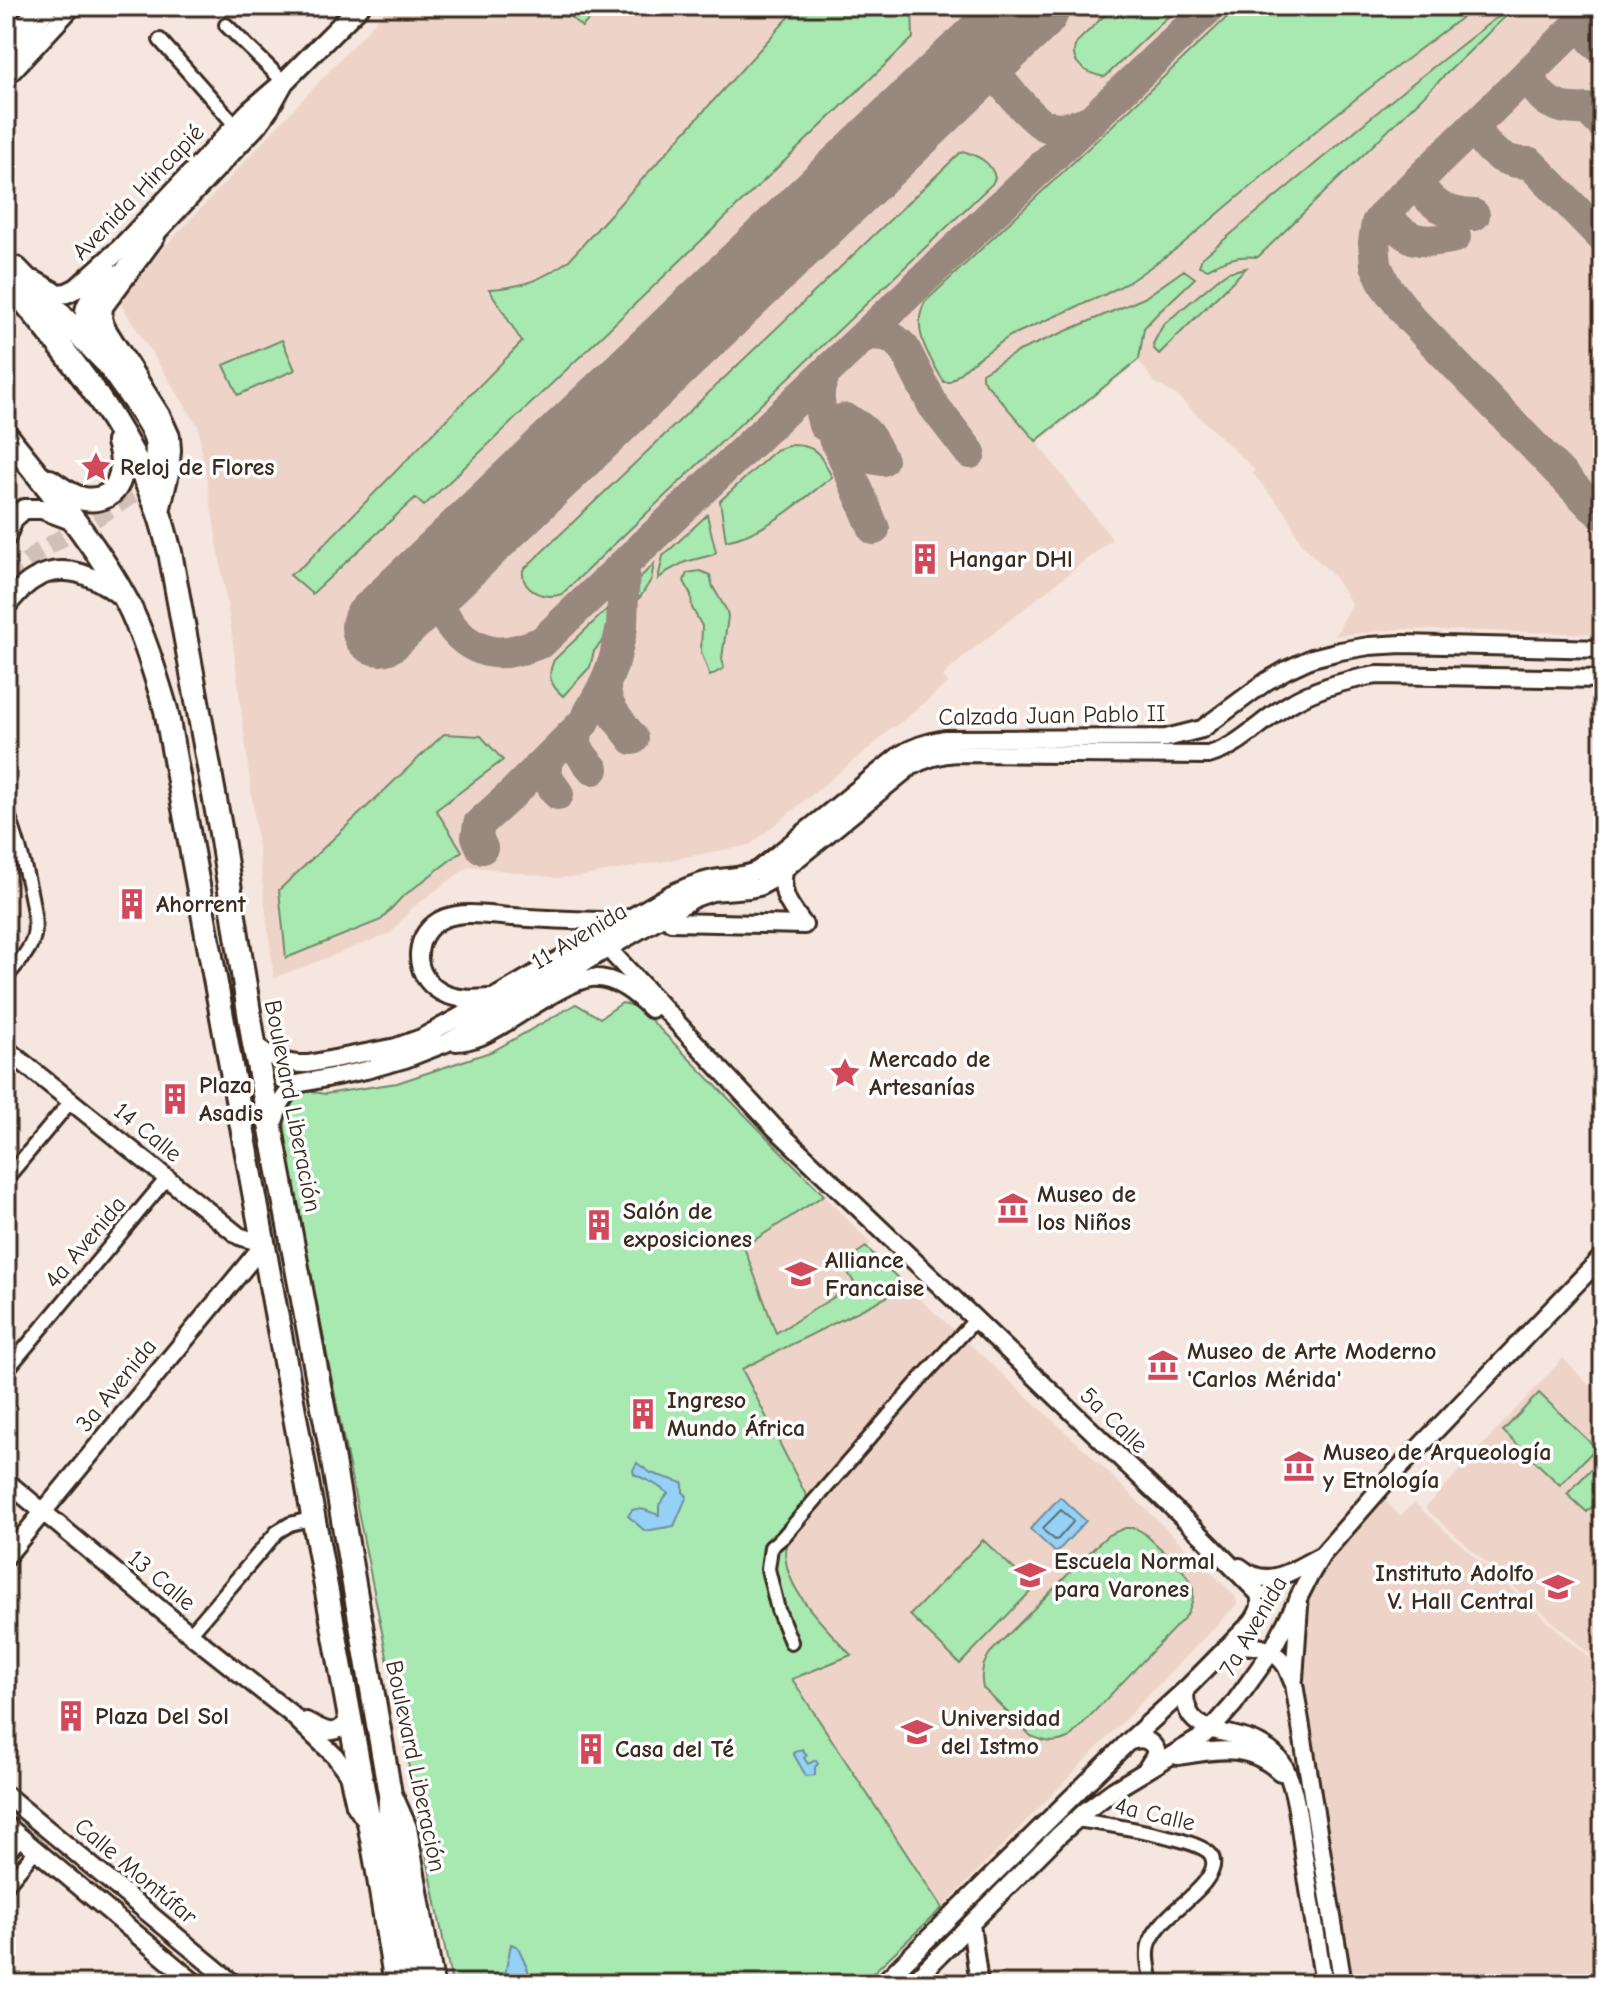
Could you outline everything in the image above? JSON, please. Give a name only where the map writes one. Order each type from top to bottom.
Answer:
[{"type":"highway","points":[[153,236],[103,303],[99,315],[103,328],[159,417],[168,437],[167,473],[158,511]]},
{"type":"highway","points":[[9,271],[104,360]]},
{"type":"highway","name":"Boulevard Liberación","points":[[9,271],[101,403],[140,469],[158,511],[170,552],[221,833],[254,1044],[327,1429],[390,1794],[405,1828],[432,1984]]},
{"type":"highway","points":[[33,469],[79,498],[97,498],[116,487],[123,471],[122,458],[119,443],[101,403]]},
{"type":"highway","points":[[6,435],[74,521],[126,600],[150,657],[166,710],[396,1984]]},
{"type":"highway","points":[[390,1794],[389,1830],[412,1984]]},
{"type":"main road","points":[[6,41],[42,6]]},
{"type":"main road","points":[[6,57],[49,6]]},
{"type":"main road","points":[[6,78],[73,6]]},
{"type":"main road","name":"Avenida Hincapié","points":[[9,271],[54,292],[63,294],[73,291],[120,249],[250,111],[284,82],[360,6]]},
{"type":"main road","name":"Avenida Hincapié","points":[[154,461],[151,432],[90,335],[85,323],[87,306],[258,124],[284,82]]},
{"type":"main road","points":[[6,537],[13,519],[24,509],[42,509],[74,521]]},
{"type":"main road","points":[[6,606],[29,582],[55,572],[90,576],[126,600]]},
{"type":"main road","name":"Calzada Juan Pablo II","points":[[911,748],[945,739],[1177,736],[1202,729],[1286,670],[1312,658],[1369,646],[1603,649]]},
{"type":"main road","name":"Calzada Juan Pablo II","points":[[910,767],[940,754],[957,753],[1208,755],[1233,745],[1287,705],[1310,693],[1354,678],[1377,675],[1603,679]]},
{"type":"main road","name":"11 Avenida","points":[[254,1044],[268,1056],[295,1065],[396,1047],[421,1038],[671,894],[701,882],[749,875],[758,870],[911,748]]},
{"type":"main road","name":"11 Avenida","points":[[271,1129],[281,1099],[297,1084],[366,1070],[446,1043],[695,898],[712,892],[759,887],[910,767]]},
{"type":"main road","points":[[671,922],[804,925],[785,898],[781,884],[784,869]]},
{"type":"main road","points":[[495,997],[457,997],[430,985],[421,973],[418,960],[425,935],[434,925],[456,915],[612,921]]},
{"type":"main road","points":[[546,919],[586,935]]},
{"type":"main road","name":"5a Calle","points":[[614,955],[775,1128],[1259,1594],[1259,1611],[1226,1648]]},
{"type":"main road","points":[[446,1043],[484,1036],[579,982],[592,978],[607,981],[638,996],[743,1104],[775,1128]]},
{"type":"main road","name":"14 Calle","points":[[6,1049],[239,1236],[264,1244]]},
{"type":"main road","name":"3a Avenida","points":[[6,1557],[264,1244]]},
{"type":"main road","name":"7a Avenida","points":[[911,1984],[1076,1820],[1114,1790],[1211,1730],[1271,1652],[1322,1555],[1385,1483],[1603,1256]]},
{"type":"main road","name":"13 Calle","points":[[6,1481],[290,1713],[335,1756],[348,1774],[355,1805],[370,1828]]},
{"type":"main road","points":[[1202,1536],[1246,1572],[1261,1579],[1270,1580],[1322,1555]]},
{"type":"main road","points":[[1300,1596],[1294,1684],[1343,1984]]},
{"type":"main road","points":[[1226,1648],[1257,1646],[1271,1652],[1286,1666],[1294,1684]]},
{"type":"main road","name":"7a Avenida","points":[[882,1984],[1226,1648]]},
{"type":"main road","points":[[1185,1690],[1189,1714],[1198,1723],[1268,1748],[1283,1763],[1298,1814],[1324,1984]]},
{"type":"main road","name":"13 Calle","points":[[290,1713],[333,1732],[342,1729],[350,1719]]},
{"type":"main road","points":[[1128,1742],[1139,1738],[1147,1740],[1156,1750],[1143,1772]]},
{"type":"main road","points":[[1167,1758],[1205,1751],[1240,1750],[1258,1755],[1289,1781]]},
{"type":"main road","name":"Calle Montúfar","points":[[6,1795],[234,1984]]},
{"type":"main road","name":"Calle Montúfar","points":[[6,1825],[196,1984]]},
{"type":"main road","points":[[971,1924],[979,1984]]},
{"type":"street","points":[[226,25],[284,82]]},
{"type":"street","points":[[160,40],[236,126]]},
{"type":"street","points":[[6,810],[20,852],[35,919],[34,937],[6,977]]},
{"type":"street","points":[[6,1179],[71,1101]]},
{"type":"street","name":"4a Avenida","points":[[6,1371],[167,1178]]},
{"type":"street","points":[[791,1642],[778,1610],[768,1569],[771,1547],[975,1320]]},
{"type":"street","points":[[190,1634],[277,1532],[290,1524],[314,1518]]},
{"type":"street","name":"4a Calle","points":[[1076,1820],[1196,1844],[1209,1851],[1214,1859],[1212,1871],[1202,1886],[1159,1928],[1149,1944],[1152,1984]]},
{"type":"street","points":[[6,1856],[21,1838]]},
{"type":"street","points":[[6,1886],[36,1850]]},
{"type":"shaded area","points":[[390,6],[1603,6],[1603,634],[1399,629],[1335,636],[1352,604],[1334,577],[1301,543],[1288,516],[1253,474],[1254,469],[1176,395],[1154,382],[1139,361],[1037,443],[1112,539],[966,655],[943,676],[948,683],[750,845],[579,877],[557,878],[469,866],[412,908],[391,933],[274,978],[232,635],[198,426],[117,298]]},
{"type":"shaded area","name":"Alliance Francaise","points":[[824,1195],[871,1244],[842,1263],[855,1284],[776,1333],[744,1247]]},
{"type":"shaded area","name":"Escuela Normal para Varones","points":[[907,1287],[1083,1448],[1235,1596],[1237,1604],[942,1908],[792,1678],[851,1656],[801,1599],[790,1577],[785,1555],[786,1536],[797,1512],[742,1368]]},
{"type":"shaded area","name":"Instituto Adolfo V. Hall Central","points":[[1563,1358],[1603,1400],[1603,1666],[1425,1508]]},
{"type":"shaded area","points":[[1381,1497],[1400,1516],[1414,1503],[1603,1670],[1603,1984],[1345,1984],[1307,1732],[1300,1656],[1309,1591],[1322,1568]]},
{"type":"green space","points":[[558,6],[601,6],[582,27]]},
{"type":"green space","points":[[799,6],[912,6],[913,38],[424,506],[415,498],[312,594],[290,575],[306,563],[522,342],[489,289],[532,281],[569,260]]},
{"type":"green space","points":[[1114,6],[1179,6],[1105,77],[1080,66],[1074,49],[1077,42]]},
{"type":"green space","points":[[1239,6],[1477,6],[1324,124],[1179,247],[1129,282],[1010,336],[950,382],[944,382],[928,354],[921,333],[921,312],[925,302]]},
{"type":"green space","points":[[1514,8],[1258,257],[1232,258],[1208,269],[1199,266],[1202,258],[1404,90],[1492,21]]},
{"type":"green space","points":[[966,152],[988,164],[995,178],[992,184],[562,594],[541,595],[530,588],[523,577],[523,570],[960,153]]},
{"type":"green space","points":[[1246,268],[1159,354],[1154,349],[1153,344],[1163,325],[1228,272]]},
{"type":"green space","points":[[1184,270],[1195,278],[1144,328],[1139,359],[1036,441],[982,379],[982,373],[1019,351],[1144,298]]},
{"type":"green space","points":[[282,340],[295,370],[238,395],[224,365]]},
{"type":"green space","points":[[791,445],[813,449],[832,477],[769,524],[726,541],[720,501],[776,450]]},
{"type":"green space","points":[[707,515],[716,552],[685,562],[658,579],[663,556]]},
{"type":"green space","points":[[654,564],[651,580],[641,596],[594,651],[590,667],[563,696],[551,680],[554,660]]},
{"type":"green space","points":[[700,571],[710,575],[728,617],[722,658],[724,668],[710,676],[701,652],[702,626],[692,608],[691,595],[684,581],[687,573]]},
{"type":"green space","points":[[444,734],[481,736],[503,760],[436,810],[462,851],[401,898],[381,920],[286,958],[279,890]]},
{"type":"green space","points":[[622,1003],[644,1013],[824,1195],[744,1247],[776,1333],[855,1284],[842,1263],[866,1247],[907,1287],[742,1369],[808,1499],[792,1522],[786,1543],[786,1564],[793,1583],[804,1602],[851,1655],[792,1679],[942,1908],[861,1984],[452,1984],[287,1154],[284,1116],[292,1099],[309,1091],[325,1094],[397,1083],[493,1051],[576,1004],[600,1018]]},
{"type":"green space","points":[[1539,1393],[1596,1448],[1560,1485],[1503,1431]]},
{"type":"green space","points":[[1601,1459],[1603,1496],[1587,1512],[1567,1494]]},
{"type":"green space","points":[[1125,1528],[1135,1528],[1144,1533],[1189,1579],[1193,1589],[1190,1609],[1070,1737],[1051,1742],[1031,1736],[983,1688],[985,1661],[1097,1545],[1108,1535]]},
{"type":"green space","points":[[983,1540],[1034,1588],[960,1664],[910,1615]]},
{"type":"water","points":[[637,1463],[651,1473],[683,1483],[683,1492],[687,1496],[674,1526],[645,1531],[628,1516],[632,1510],[639,1509],[659,1515],[659,1505],[668,1493],[634,1474]]},
{"type":"water","points":[[1060,1497],[1086,1521],[1056,1553],[1030,1529]]},
{"type":"water","points":[[802,1749],[807,1755],[804,1758],[808,1764],[816,1760],[818,1764],[815,1775],[806,1776],[793,1753]]},
{"type":"water","points":[[511,1944],[518,1947],[531,1984],[503,1984]]},
{"type":"taxiway","points":[[444,566],[439,588],[440,602],[448,622],[463,639],[493,652],[518,650],[542,642],[1211,6]]},
{"type":"taxiway","points":[[1597,6],[1385,213],[1377,223],[1374,242],[1376,265],[1385,285],[1411,319],[1603,515]]},
{"type":"taxiway","points":[[1582,21],[1593,40],[1603,49]]},
{"type":"taxiway","points":[[990,45],[997,75],[1039,122],[1063,128],[1093,119]]},
{"type":"taxiway","points":[[1528,73],[1538,91],[1550,103],[1587,109],[1603,125]]},
{"type":"taxiway","points":[[1474,126],[1496,154],[1511,161],[1530,163],[1603,238]]},
{"type":"taxiway","points":[[1419,180],[1433,202],[1456,213],[1474,215]]},
{"type":"taxiway","points":[[1385,213],[1400,230],[1415,239],[1433,241],[1455,237]]},
{"type":"taxiway","points":[[867,334],[885,335],[904,348],[933,405],[970,453]]},
{"type":"taxiway","points":[[825,374],[819,393],[824,425],[845,419],[853,423],[868,435],[882,460],[851,454],[838,444]]},
{"type":"taxiway","points":[[834,438],[874,529]]},
{"type":"taxiway","points":[[482,848],[477,837],[479,824],[584,722],[605,684],[622,627],[624,564]]},
{"type":"taxiway","points":[[605,684],[610,707],[633,739]]},
{"type":"taxiway","points":[[578,729],[577,746],[593,769]]},
{"type":"taxiway","points":[[548,758],[546,773],[558,794]]},
{"type":"runway","points":[[380,627],[1031,6]]},
{"type":"tunnel","points":[[6,580],[37,553],[130,497],[141,488],[150,472]]},
{"type":"place","name":"Reloj de Flores","points":[[96,467]]},
{"type":"place","name":"Hangar DHl","points":[[925,559]]},
{"type":"place","name":"Ahorrent","points":[[132,904]]},
{"type":"place","name":"Mercado de Artesanías","points":[[845,1073]]},
{"type":"place","name":"Plaza Asadis","points":[[175,1099]]},
{"type":"place","name":"Museo de los Niños","points":[[1013,1208]]},
{"type":"place","name":"Salón de exposiciones","points":[[599,1225]]},
{"type":"place","name":"Alliance Francaise","points":[[801,1274]]},
{"type":"place","name":"Museo de Arte Moderno 'Carlos Mérida'","points":[[1163,1365]]},
{"type":"place","name":"Ingreso Mundo África","points":[[643,1414]]},
{"type":"place","name":"Museo de Arqueología y Etnología","points":[[1299,1466]]},
{"type":"place","name":"Escuela Normal para Varones","points":[[1030,1575]]},
{"type":"place","name":"Instituto Adolfo V. Hall Central","points":[[1558,1587]]},
{"type":"place","name":"Plaza Del Sol","points":[[71,1716]]},
{"type":"place","name":"Universidad del Istmo","points":[[917,1732]]},
{"type":"place","name":"Casa del Té","points":[[591,1749]]}]
